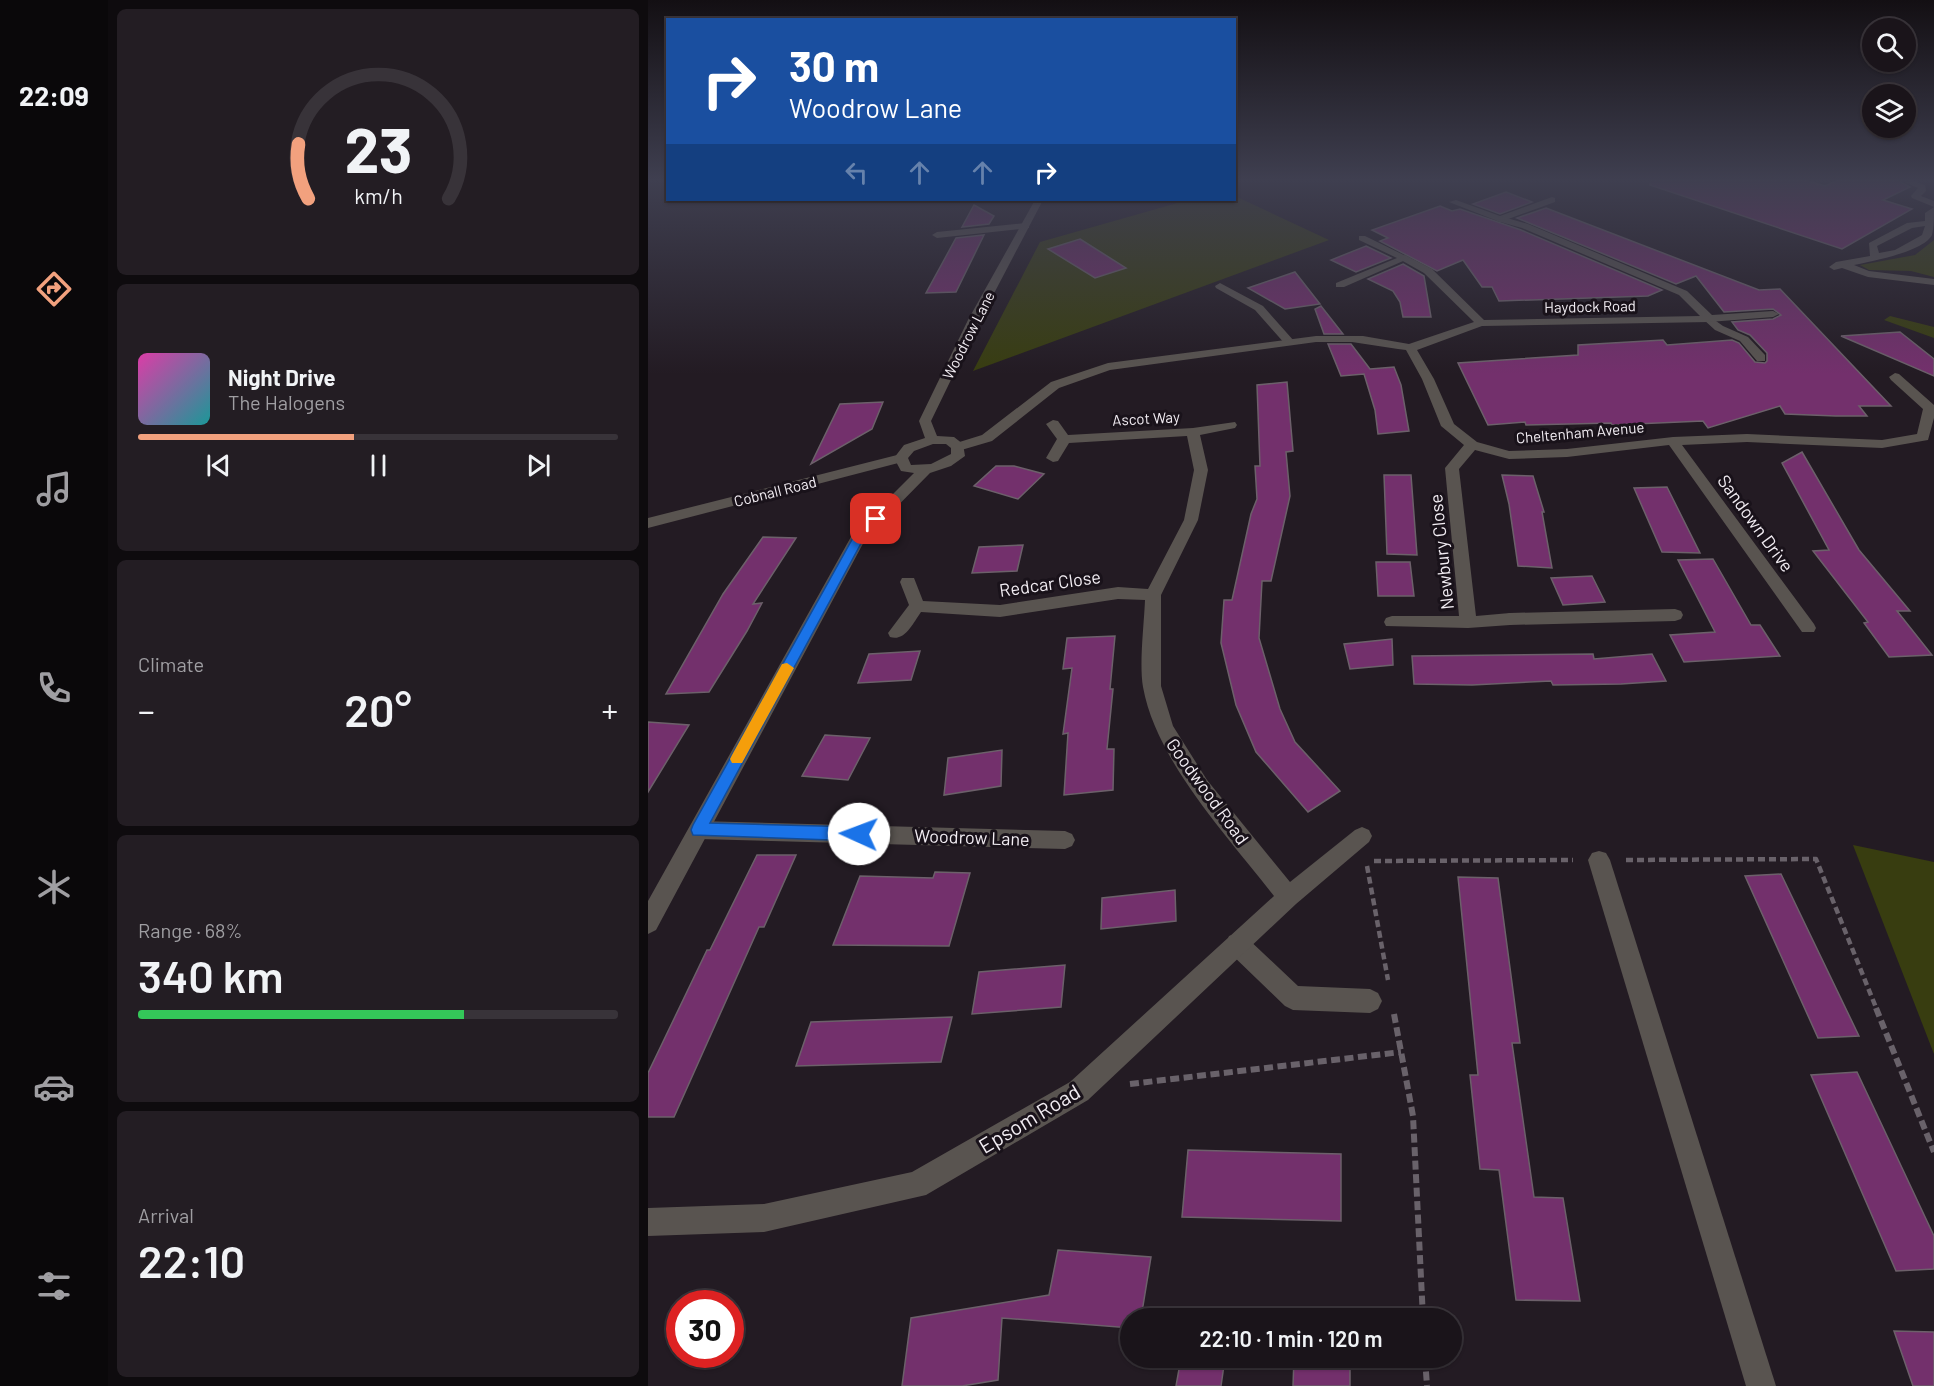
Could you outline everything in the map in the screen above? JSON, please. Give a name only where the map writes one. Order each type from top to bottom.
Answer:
[{"type":"street","name":"Woodrow Lane","points":[[932,440],[925,421],[974,320],[1016,245]]},
{"type":"street","points":[[1376,245],[1428,272],[1481,323]]},
{"type":"street","points":[[1561,245],[1683,293],[1719,328],[1744,339],[1761,358]]},
{"type":"street","points":[[1873,245],[1875,256]]},
{"type":"street","points":[[1912,245],[1898,252],[1837,265],[1868,274],[1934,282]]},
{"type":"street","points":[[1340,285],[1405,258]]},
{"type":"street","points":[[1428,272],[1442,266]]},
{"type":"street","points":[[1220,286],[1260,308],[1290,343]]},
{"type":"street","name":"Haydock Road","points":[[1410,348],[1481,323],[1709,319],[1773,314]]},
{"type":"street","points":[[958,447],[987,438],[1055,385],[1108,367],[1351,337],[1381,340],[1410,348]]},
{"type":"street","name":"Cheltenham Avenue","points":[[1410,348],[1428,379],[1448,426],[1472,445],[1509,455],[1567,453],[1673,441],[1747,438],[1882,444],[1928,440],[1930,408],[1895,377]]},
{"type":"street","points":[[1914,394],[1934,395]]},
{"type":"street","points":[[1053,424],[1064,439],[1053,458]]},
{"type":"street","name":"Ascot Way","points":[[1064,439],[1193,432],[1230,425]]},
{"type":"street","name":"Goodwood Road","points":[[1193,432],[1200,470],[1191,520],[1153,595],[1152,686],[1164,728],[1200,786],[1288,897]]},
{"type":"street","points":[[932,440],[949,440],[958,447],[958,456],[946,465],[924,471],[906,468],[901,459],[909,448],[932,440]]},
{"type":"street","name":"Sandown Drive","points":[[1673,441],[1808,628]]},
{"type":"street","name":"Newbury Close","points":[[1392,622],[1468,622],[1452,468],[1472,445]]},
{"type":"street","name":"Cobnall Road","points":[[648,523],[901,459]]},
{"type":"street","points":[[648,923],[860,536],[924,471]]},
{"type":"street","points":[[896,633],[917,606],[908,582]]},
{"type":"street","name":"Redcar Close","points":[[917,606],[1000,612],[1118,593],[1153,595]]},
{"type":"street","points":[[1468,622],[1676,615]]},
{"type":"street","name":"Woodrow Lane","points":[[699,830],[1065,840]]},
{"type":"street","name":"Epsom Road","points":[[648,1222],[764,1218],[916,1185],[1079,1091],[1288,897],[1362,836]]},
{"type":"street","points":[[1599,860],[1761,1386]]},
{"type":"street","points":[[1237,944],[1293,998],[1382,1004]]},
{"type":"path","points":[[1389,984],[1366,861],[1816,859],[1934,1152]]},
{"type":"path","points":[[1382,1004],[1401,1052],[1413,1116],[1423,1308]]},
{"type":"path","points":[[1125,1085],[1401,1052]]},
{"type":"path","points":[[1426,1368],[1427,1386]]},
{"type":"green space","points":[[1039,245],[1316,245],[973,371]]},
{"type":"green space","points":[[1928,245],[1934,245],[1934,277],[1911,271],[1869,270],[1860,265],[1915,255]]},
{"type":"green space","points":[[1890,316],[1934,327],[1934,338],[1884,320]]},
{"type":"green space","points":[[1853,845],[1934,862],[1934,1054]]},
{"type":"building","points":[[952,245],[979,245],[956,292],[926,293]]},
{"type":"building","points":[[1062,245],[1089,245],[1126,268],[1095,278],[1048,249]]},
{"type":"building","points":[[1387,245],[1555,245],[1662,290],[1648,296],[1499,301],[1492,287],[1482,287],[1463,260],[1437,271]]},
{"type":"building","points":[[1581,245],[1641,245],[1759,290],[1780,289],[1891,406],[1859,406],[1867,416],[1836,416],[1785,414],[1780,406],[1708,428],[1703,421],[1612,425],[1611,423],[1526,425],[1525,422],[1488,425],[1458,363],[1578,355],[1578,345],[1663,340],[1667,345],[1732,340],[1739,343],[1755,362],[1765,363],[1767,361],[1767,353],[1750,335],[1738,330],[1732,322],[1773,319],[1781,315],[1773,309],[1724,312],[1696,276],[1676,284]]},
{"type":"building","points":[[1829,245],[1850,245],[1842,249]]},
{"type":"building","points":[[1366,246],[1391,258],[1356,272],[1331,260]]},
{"type":"building","points":[[1403,264],[1424,276],[1431,317],[1403,317],[1400,302],[1393,291],[1368,279]]},
{"type":"building","points":[[1295,272],[1320,304],[1285,309],[1248,288]]},
{"type":"building","points":[[1321,306],[1343,334],[1324,334],[1315,309]]},
{"type":"building","points":[[1900,332],[1934,359],[1934,376],[1841,336]]},
{"type":"building","points":[[1328,344],[1351,344],[1370,369],[1394,367],[1401,385],[1409,431],[1378,434],[1375,410],[1364,374],[1341,376]]},
{"type":"building","points":[[1287,382],[1293,451],[1286,452],[1290,496],[1271,581],[1262,581],[1259,638],[1280,709],[1295,742],[1340,791],[1308,812],[1256,752],[1236,705],[1221,643],[1224,600],[1232,600],[1251,514],[1257,499],[1255,466],[1260,466],[1257,385]]},
{"type":"building","points":[[883,402],[872,429],[811,464],[840,404]]},
{"type":"building","points":[[1802,452],[1859,550],[1910,611],[1897,611],[1932,655],[1889,657],[1864,623],[1868,622],[1813,551],[1829,550],[1782,463]]},
{"type":"building","points":[[996,466],[1014,466],[1044,474],[1018,499],[974,486]]},
{"type":"building","points":[[1384,475],[1411,475],[1417,555],[1387,554]]},
{"type":"building","points":[[1502,475],[1533,476],[1544,512],[1542,512],[1552,568],[1518,566],[1509,504]]},
{"type":"building","points":[[1667,487],[1700,553],[1662,552],[1634,488]]},
{"type":"building","points":[[763,537],[796,538],[753,604],[762,603],[747,631],[709,692],[666,694],[723,594]]},
{"type":"building","points":[[1023,545],[1017,571],[972,573],[979,547]]},
{"type":"building","points":[[1713,559],[1751,625],[1760,625],[1780,656],[1684,662],[1670,635],[1715,632],[1678,560]]},
{"type":"building","points":[[1376,562],[1410,562],[1414,596],[1378,596]]},
{"type":"building","points":[[1592,576],[1605,602],[1563,605],[1551,578]]},
{"type":"building","points":[[1115,636],[1107,749],[1114,749],[1113,790],[1064,795],[1068,733],[1063,734],[1072,668],[1063,669],[1067,638]]},
{"type":"building","points":[[1392,639],[1393,665],[1350,669],[1344,644]]},
{"type":"building","points":[[920,651],[911,680],[858,683],[869,654]]},
{"type":"building","points":[[1593,654],[1594,659],[1652,654],[1666,681],[1553,685],[1551,681],[1472,685],[1414,684],[1412,656]]},
{"type":"building","points":[[648,722],[689,725],[648,792]]},
{"type":"building","points":[[825,735],[870,738],[848,780],[802,776]]},
{"type":"building","points":[[1002,750],[1001,786],[944,795],[948,758]]},
{"type":"building","points":[[757,855],[796,855],[764,927],[759,927],[674,1117],[648,1117],[648,1073],[707,950],[710,950]]},
{"type":"building","points":[[935,872],[970,873],[949,946],[833,945],[860,876],[933,878]]},
{"type":"building","points":[[1781,874],[1859,1036],[1818,1038],[1745,876]]},
{"type":"building","points":[[1458,877],[1498,878],[1520,1043],[1512,1043],[1534,1197],[1563,1198],[1580,1301],[1516,1300],[1499,1170],[1480,1169],[1470,1075],[1478,1075]]},
{"type":"building","points":[[1175,890],[1176,921],[1101,929],[1102,898]]},
{"type":"building","points":[[1065,965],[1061,1007],[972,1014],[979,972]]},
{"type":"building","points":[[952,1017],[941,1062],[796,1066],[811,1022]]},
{"type":"building","points":[[1857,1072],[1934,1236],[1934,1269],[1896,1271],[1811,1075]]},
{"type":"building","points":[[1188,1150],[1341,1154],[1341,1221],[1182,1217]]},
{"type":"building","points":[[1058,1250],[1151,1257],[1143,1308],[1120,1308],[1120,1327],[1002,1318],[998,1380],[962,1386],[902,1386],[911,1318],[1049,1295]]},
{"type":"building","points":[[1894,1331],[1934,1332],[1934,1386],[1913,1386]]},
{"type":"building","points":[[1179,1368],[1224,1368],[1221,1386],[1176,1386]]},
{"type":"building","points":[[1294,1368],[1350,1368],[1350,1386],[1293,1386]]},
{"type":"slow traffic","points":[[737,759],[787,668]]},
{"type":"route","points":[[859,834],[699,830],[860,536],[876,519]]}]
